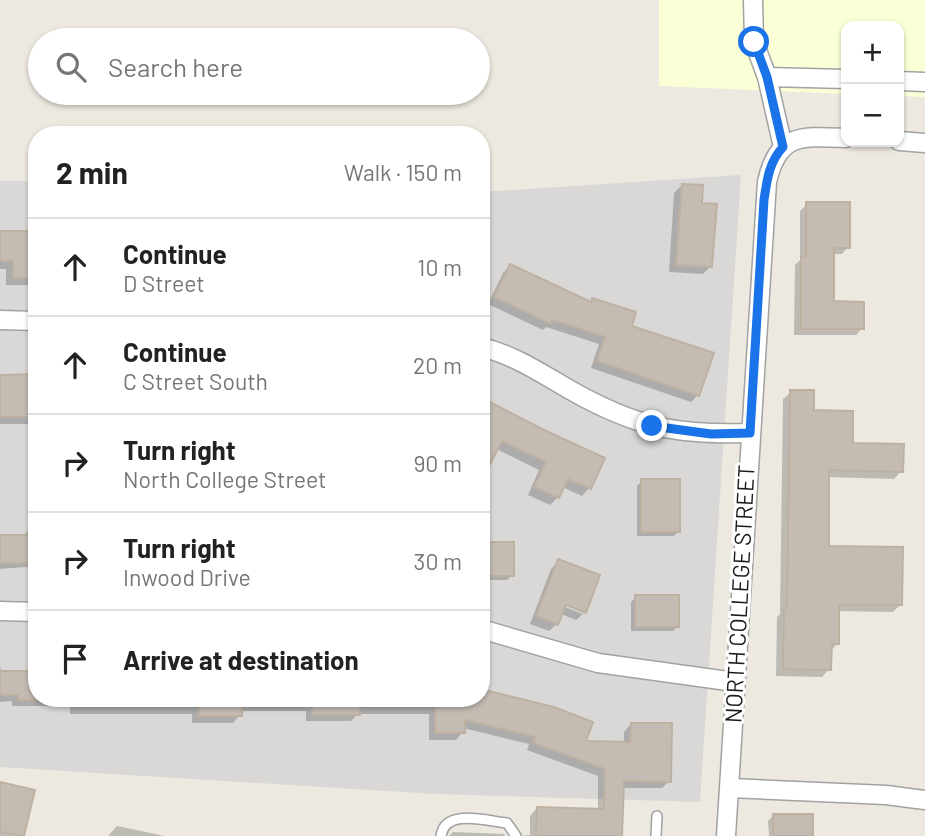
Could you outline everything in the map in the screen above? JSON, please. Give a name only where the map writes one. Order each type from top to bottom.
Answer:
[{"type":"street","points":[[753,0],[754,42],[767,77],[783,147],[799,139],[841,138]]},
{"type":"street","points":[[767,77],[841,79]]},
{"type":"street","points":[[904,81],[925,82]]},
{"type":"street","points":[[904,141],[925,143]]},
{"type":"street","name":"NORTH COLLEGE STREET","points":[[726,836],[764,200],[770,167],[774,156],[783,147]]},
{"type":"street","points":[[0,320],[28,321]]},
{"type":"street","points":[[490,350],[511,356],[584,398],[652,426],[711,434],[750,433]]},
{"type":"street","points":[[0,611],[28,611]]},
{"type":"street","points":[[490,632],[598,663],[735,682]]},
{"type":"street","points":[[730,788],[886,795],[925,800]]},
{"type":"lane","points":[[656,836],[657,816]]},
{"type":"lane","points":[[441,836],[446,822],[454,818],[507,823],[516,836]]},
{"type":"shaded area","points":[[659,0],[925,0],[925,97],[904,96],[904,21],[841,21],[841,94],[659,86]]},
{"type":"shaded area","points":[[741,175],[700,802],[435,794],[0,767],[0,181],[28,181],[28,707],[490,707],[490,191]]},
{"type":"building","points":[[682,184],[703,185],[702,203],[717,204],[712,267],[676,265]]},
{"type":"building","points":[[806,202],[850,202],[850,248],[834,248],[834,301],[864,302],[864,329],[801,329],[801,256],[806,256]]},
{"type":"building","points":[[0,231],[28,231],[28,278],[13,278],[13,261],[0,261]]},
{"type":"building","points":[[510,264],[591,302],[592,298],[636,312],[632,326],[714,353],[699,396],[597,361],[605,337],[553,320],[551,324],[494,297]]},
{"type":"building","points":[[28,374],[28,417],[0,417],[0,375]]},
{"type":"building","points":[[790,390],[814,390],[814,410],[853,411],[853,443],[904,444],[903,472],[829,470],[829,546],[903,547],[902,605],[839,605],[839,644],[832,644],[831,670],[783,669],[784,608],[787,608]]},
{"type":"building","points":[[490,402],[605,458],[591,489],[568,479],[559,498],[534,487],[546,462],[502,441],[490,464]]},
{"type":"building","points":[[641,479],[680,479],[680,532],[641,532]]},
{"type":"building","points":[[0,535],[28,535],[28,563],[0,563]]},
{"type":"building","points":[[490,542],[514,542],[514,576],[490,576]]},
{"type":"building","points":[[558,559],[600,575],[586,613],[566,605],[558,625],[536,616]]},
{"type":"building","points":[[635,595],[679,595],[679,627],[635,627]]},
{"type":"building","points":[[0,671],[28,671],[28,700],[18,700],[18,695],[0,695]]},
{"type":"building","points":[[490,691],[554,707],[593,722],[586,741],[630,742],[631,723],[672,723],[671,782],[624,781],[622,836],[536,836],[537,807],[604,809],[605,769],[533,743],[535,737],[465,720],[465,733],[435,733],[435,707],[490,707]]},
{"type":"building","points":[[199,707],[242,707],[242,716],[199,716]]},
{"type":"building","points":[[312,707],[360,707],[360,715],[312,715]]},
{"type":"building","points":[[0,782],[35,790],[24,836],[0,832]]},
{"type":"building","points":[[773,814],[813,814],[813,836],[773,836]]},
{"type":"route","points":[[652,426],[679,432],[750,433],[764,200],[770,167],[774,156],[783,147],[767,77],[754,42]]}]
